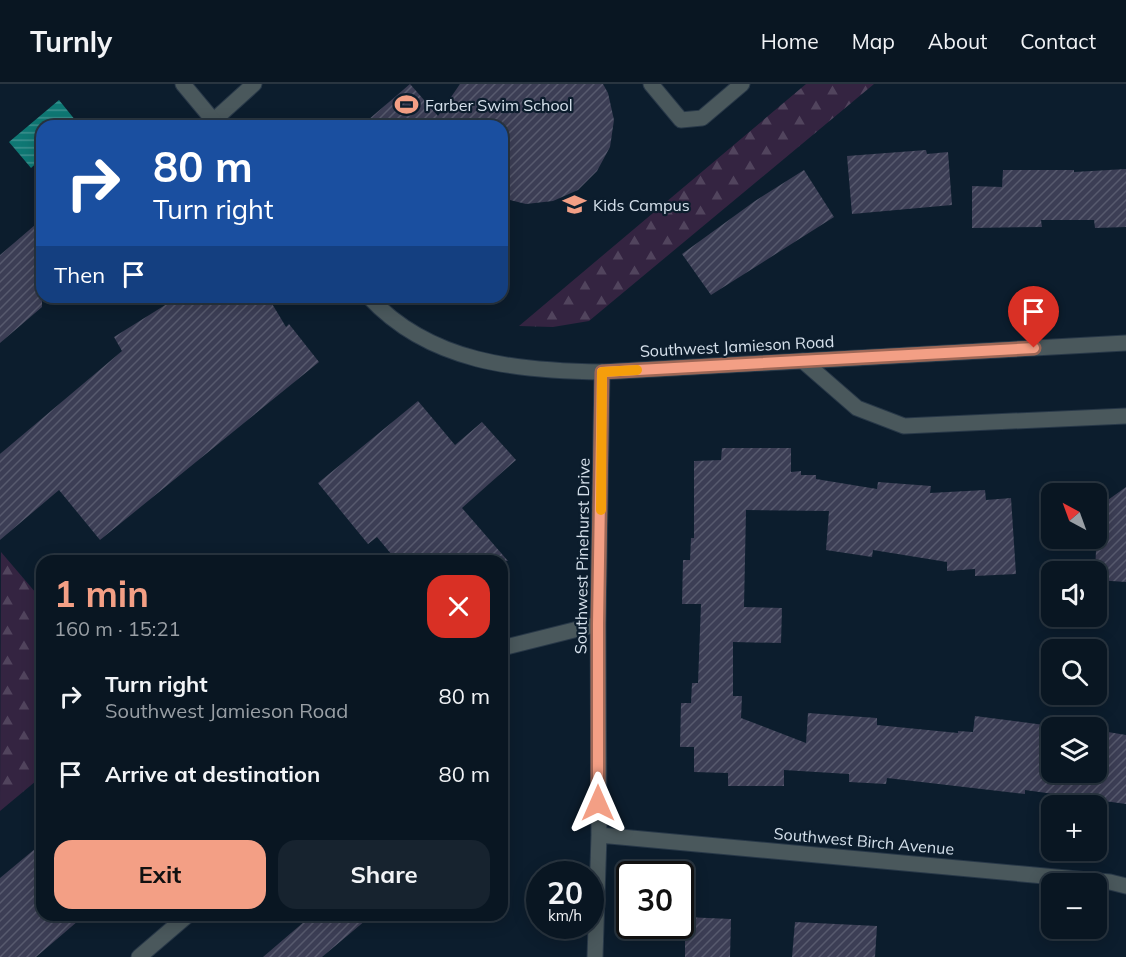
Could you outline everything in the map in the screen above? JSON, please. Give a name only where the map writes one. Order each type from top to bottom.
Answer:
[{"type":"street","points":[[183,84],[213,120]]},
{"type":"street","points":[[219,120],[254,84]]},
{"type":"street","points":[[651,84],[681,120],[702,118],[742,84]]},
{"type":"street","name":"Southwest Jamieson Road","points":[[376,303],[397,322],[424,338],[464,356],[531,370],[602,372],[1126,343]]},
{"type":"street","points":[[803,361],[857,408],[904,426],[1126,416]]},
{"type":"street","name":"Southwest Pinehurst Drive","points":[[595,957],[599,835],[598,624],[602,372]]},
{"type":"street","points":[[508,646],[598,624]]},
{"type":"street","name":"Southwest Birch Avenue","points":[[599,835],[1110,882],[1126,886]]},
{"type":"street","points":[[139,957],[181,921]]},
{"type":"green space","points":[[806,84],[874,84],[589,321],[553,327],[519,326]]},
{"type":"green space","points":[[1,552],[36,593],[36,781],[0,811]]},
{"type":"shaded area","points":[[59,100],[75,120],[36,120],[36,163],[31,168],[9,142]]},
{"type":"building","name":"Kids Campus","points":[[410,84],[438,116],[460,84],[603,84],[608,93],[614,120],[610,147],[597,171],[578,190],[553,201],[526,204],[508,200],[508,120],[368,120]]},
{"type":"building","points":[[926,150],[927,154],[948,152],[952,205],[852,214],[847,156]]},
{"type":"building","points":[[1126,169],[1126,227],[1095,228],[1094,220],[1041,220],[1042,227],[972,228],[972,186],[1002,187],[1003,170],[1074,170],[1074,172]]},
{"type":"building","points":[[804,170],[834,217],[711,295],[682,254],[755,201]]},
{"type":"building","points":[[36,224],[36,303],[42,303],[42,307],[0,343],[0,255]]},
{"type":"building","points":[[168,303],[272,303],[286,327],[289,324],[319,362],[100,540],[59,490],[0,540],[0,454],[122,351],[114,337]]},
{"type":"building","points":[[418,401],[455,445],[482,422],[516,460],[462,508],[503,555],[392,555],[377,537],[368,544],[318,483]]},
{"type":"building","points":[[722,448],[791,448],[791,472],[801,471],[801,475],[816,475],[816,479],[877,489],[878,482],[931,486],[930,493],[985,490],[986,500],[1011,498],[1016,574],[975,576],[975,569],[947,571],[947,562],[873,550],[872,557],[826,550],[829,511],[746,510],[744,607],[782,608],[781,643],[733,642],[733,696],[742,696],[741,718],[806,743],[808,713],[877,718],[877,725],[958,733],[958,731],[973,732],[975,716],[1041,725],[1041,783],[1107,783],[1107,732],[1126,735],[1126,804],[1107,801],[1107,795],[1061,795],[1025,790],[1025,794],[887,778],[886,784],[849,782],[849,774],[784,770],[784,786],[728,786],[728,773],[694,772],[694,747],[680,747],[681,703],[691,703],[692,683],[698,683],[701,604],[682,604],[683,560],[690,560],[691,538],[694,538],[694,461],[721,460]]},
{"type":"building","points":[[1126,487],[1126,582],[1107,581],[1107,561],[1096,561],[1096,549],[1107,549],[1107,501]]},
{"type":"building","points":[[36,848],[36,921],[78,921],[36,957],[0,957],[0,878]]},
{"type":"building","points":[[694,917],[731,919],[730,957],[685,957],[685,939],[694,939]]},
{"type":"building","points":[[305,921],[365,921],[322,957],[263,957]]},
{"type":"building","points":[[795,922],[877,926],[875,957],[792,957]]},
{"type":"slow traffic","points":[[601,510],[602,372],[637,370]]},
{"type":"place","name":"Farber Swim School","points":[[407,105]]},
{"type":"place","name":"Kids Campus","points":[[575,205]]},
{"type":"route","points":[[598,803],[602,372],[1034,348]]}]
